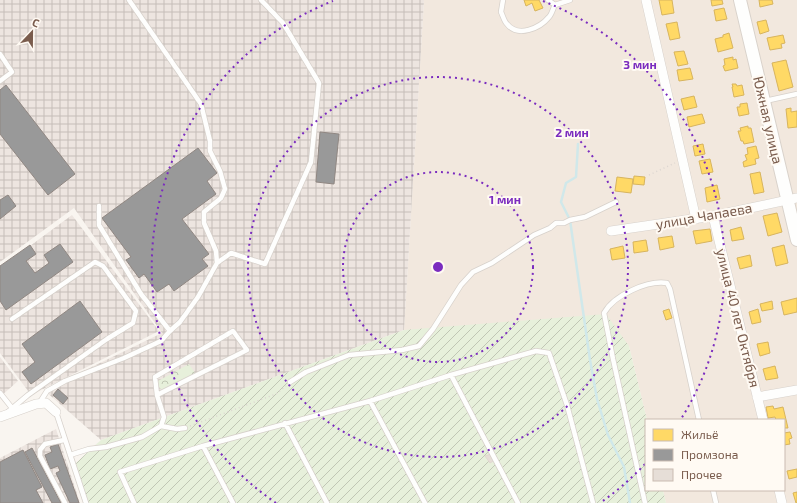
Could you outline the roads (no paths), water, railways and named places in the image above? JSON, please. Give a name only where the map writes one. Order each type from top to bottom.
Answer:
[{"type":"street","points":[[646,0],[696,219]]},
{"type":"street","name":"Южная улица","points":[[740,0],[764,101],[792,199],[797,240]]},
{"type":"street","name":"улица Чапаева","points":[[611,231],[714,216],[792,199]]},
{"type":"street","name":"улица 40 лет Октября","points":[[714,216],[762,419]]},
{"type":"street","points":[[757,397],[797,390]]},
{"type":"street","points":[[1,417],[46,403],[56,412]]},
{"type":"street","points":[[779,491],[782,503]]},
{"type":"lane","points":[[129,0],[201,104],[210,141],[210,150],[220,171],[225,188],[221,198],[204,212],[204,223],[216,251],[217,263]]},
{"type":"lane","points":[[39,404],[47,391],[65,381],[124,358],[161,341],[180,322],[198,297],[217,263],[231,253],[265,264],[310,162],[319,83],[283,23],[262,0]]},
{"type":"lane","points":[[503,0],[501,12],[507,25],[518,31],[528,30],[539,24],[549,16],[555,5],[570,0]]},
{"type":"lane","points":[[548,0],[555,5]]},
{"type":"lane","points":[[0,54],[12,72],[0,81]]},
{"type":"lane","points":[[764,101],[797,94]]},
{"type":"lane","points":[[290,382],[306,372],[349,355],[402,350],[419,346],[432,330],[461,285],[473,272],[492,263],[534,235],[550,228],[556,223],[564,223],[570,220],[585,217],[616,202]]},
{"type":"lane","points":[[99,206],[99,225],[140,294],[170,331]]},
{"type":"lane","points":[[1,417],[40,386],[107,339],[133,323],[136,311],[103,266],[95,262],[12,319]]},
{"type":"lane","points":[[645,503],[604,313],[608,307],[622,296],[650,283],[668,283],[699,419]]},
{"type":"lane","points":[[157,395],[247,350],[233,331],[155,377],[157,395],[164,417],[161,426]]},
{"type":"lane","points":[[134,503],[120,472],[203,446],[370,401],[451,375],[536,351],[549,353],[567,405],[593,503]]},
{"type":"lane","points":[[451,375],[518,503]]},
{"type":"lane","points":[[0,393],[12,408]]},
{"type":"lane","points":[[370,401],[425,503]]},
{"type":"lane","points":[[56,412],[86,503]]},
{"type":"lane","points":[[285,423],[327,503]]},
{"type":"lane","points":[[70,455],[142,437],[161,426],[177,429],[185,428]]},
{"type":"lane","points":[[64,440],[45,444],[40,450],[40,456],[65,503]]},
{"type":"lane","points":[[203,446],[233,503]]},
{"type":"lane","points":[[713,491],[716,503]]},
{"type":"waterway","points":[[578,144],[576,177],[566,183],[561,202],[570,220],[597,399],[608,435],[624,467],[630,503]]}]
